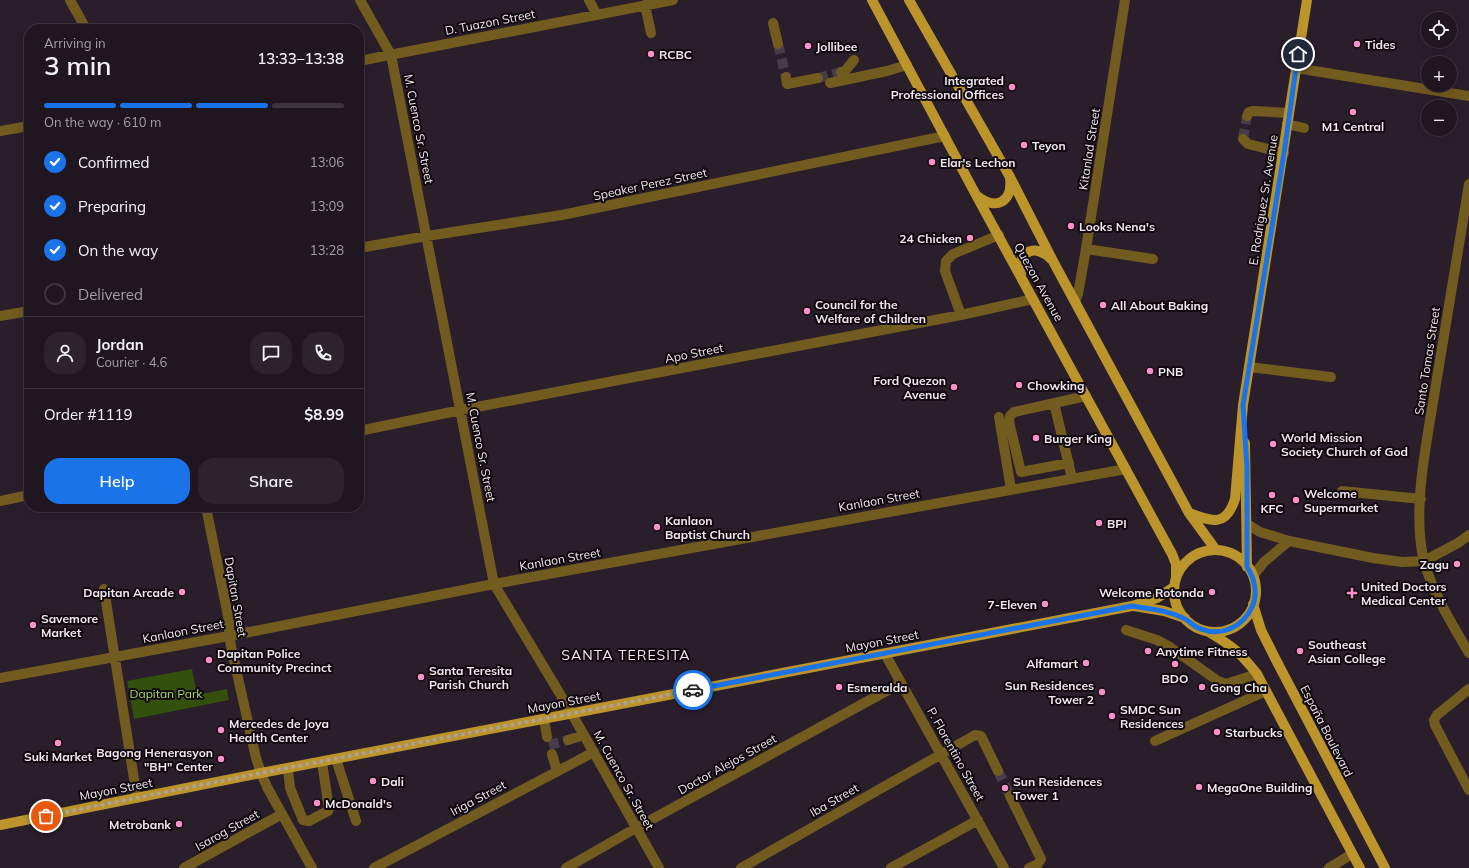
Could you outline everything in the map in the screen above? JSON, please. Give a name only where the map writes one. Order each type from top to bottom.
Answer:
[{"type":"main road","name":"Quezon Avenue","points":[[872,0],[944,136],[1172,554],[1176,564],[1175,582]]},
{"type":"main road","name":"Quezon Avenue","points":[[909,0],[1010,177],[1054,263],[1189,513],[1216,550]]},
{"type":"main road","name":"E. Rodriguez Sr. Avenue","points":[[1189,513],[1214,521],[1221,520],[1231,510],[1236,488],[1243,405],[1307,0]]},
{"type":"main road","points":[[976,195],[989,204],[1002,202],[1010,190],[1010,177]]},
{"type":"main road","points":[[1024,282],[1020,264],[1022,257],[1027,253],[1034,251],[1042,252],[1054,263]]},
{"type":"main road","name":"E. Rodriguez Sr. Avenue","points":[[1243,405],[1247,468],[1247,567]]},
{"type":"main road","points":[[1207,631],[1222,631],[1235,626],[1243,620],[1249,613],[1255,594],[1253,576],[1247,567],[1235,556],[1216,550],[1206,551],[1196,555],[1181,569],[1175,582],[1176,602],[1178,608],[1185,618],[1194,626],[1207,631],[1239,652],[1257,674],[1360,868]]},
{"type":"main road","name":"Mayon Street","points":[[0,825],[261,773],[336,760],[1132,606],[1157,598],[1175,582]]},
{"type":"main road","name":"España Boulevard","points":[[1253,604],[1261,630],[1276,660],[1385,868]]},
{"type":"main road","name":"Mayon Street","points":[[1132,606],[1164,611],[1185,618]]},
{"type":"street","points":[[70,0],[83,24]]},
{"type":"street","name":"M. Cuenco Sr. Street","points":[[360,0],[391,55],[494,584],[572,714],[659,868]]},
{"type":"street","points":[[589,0],[597,15]]},
{"type":"street","name":"D. Tuazon Street","points":[[364,60],[597,15],[632,4],[645,5],[673,0]]},
{"type":"street","name":"Kitanlad Street","points":[[1075,301],[1078,294],[1086,248],[1125,0]]},
{"type":"street","points":[[645,5],[651,33]]},
{"type":"street","points":[[774,23],[778,44]]},
{"type":"street","points":[[841,72],[845,71],[854,60]]},
{"type":"street","points":[[830,83],[887,71],[907,65]]},
{"type":"street","points":[[1296,68],[1469,96]]},
{"type":"street","points":[[786,78],[787,84],[818,78]]},
{"type":"street","points":[[1247,116],[1250,112],[1254,111],[1289,113]]},
{"type":"street","points":[[1287,124],[1304,128]]},
{"type":"street","points":[[0,131],[24,127]]},
{"type":"street","name":"Speaker Perez Street","points":[[364,247],[562,215],[944,136]]},
{"type":"street","points":[[1243,139],[1248,144],[1284,153]]},
{"type":"street","name":"Santo Tomas Street","points":[[1469,184],[1428,435],[1420,499],[1420,538],[1424,561],[1445,610],[1469,653]]},
{"type":"street","points":[[961,315],[945,271],[946,261],[952,254],[999,235]]},
{"type":"street","points":[[1086,248],[1153,259]]},
{"type":"street","name":"Apo Street","points":[[364,430],[461,410],[961,315],[1033,299]]},
{"type":"street","points":[[0,316],[24,311]]},
{"type":"street","points":[[1249,367],[1331,377]]},
{"type":"street","points":[[1069,463],[1024,473],[1019,471],[1009,422],[1010,416],[1014,412],[1086,396]]},
{"type":"street","points":[[1054,403],[1072,478]]},
{"type":"street","points":[[999,417],[1012,489]]},
{"type":"street","name":"Kanlaon Street","points":[[0,678],[229,636],[494,584],[1126,469]]},
{"type":"street","points":[[1342,491],[1420,499]]},
{"type":"street","points":[[0,501],[24,496]]},
{"type":"street","name":"Dapitan Street","points":[[207,512],[229,621],[229,636],[241,693],[261,773],[312,868]]},
{"type":"street","points":[[1247,524],[1260,532],[1289,541],[1373,558],[1402,562],[1424,561],[1458,543],[1469,535]]},
{"type":"street","points":[[1253,576],[1264,562],[1289,541]]},
{"type":"street","points":[[104,589],[114,644],[114,657],[137,798]]},
{"type":"street","points":[[1126,630],[1157,640],[1170,647],[1226,684],[1257,674]]},
{"type":"street","name":"P. Florentino Street","points":[[885,654],[942,750],[1004,868]]},
{"type":"street","name":"Doctor Alejos Street","points":[[566,868],[636,828],[902,683]]},
{"type":"street","points":[[1469,690],[1437,715],[1434,720],[1435,725],[1469,790]]},
{"type":"street","points":[[1155,740],[1266,691]]},
{"type":"street","points":[[544,720],[548,737]]},
{"type":"street","name":"Iba Street","points":[[741,868],[942,750],[975,735],[980,736],[998,771]]},
{"type":"street","points":[[568,740],[584,736]]},
{"type":"street","name":"Iriga Street","points":[[374,868],[594,752]]},
{"type":"street","points":[[552,754],[557,771]]},
{"type":"street","points":[[336,760],[356,821]]},
{"type":"street","points":[[288,769],[290,788],[303,820],[309,821],[328,811],[329,809],[322,762]]},
{"type":"street","points":[[1010,796],[1041,860],[1038,864],[1029,868]]},
{"type":"street","name":"Isarog Street","points":[[184,868],[282,814]]},
{"type":"street","points":[[891,868],[978,820]]},
{"type":"street","points":[[1329,868],[1352,854]]},
{"type":"green space","name":"Dapitan Park","points":[[192,669],[197,695],[227,689],[229,700],[134,719],[127,681]]},
{"type":"tunnel","points":[[778,44],[786,77]]},
{"type":"tunnel","points":[[818,78],[841,72]]},
{"type":"tunnel","points":[[1243,139],[1247,116]]},
{"type":"tunnel","points":[[549,745],[568,740]]},
{"type":"tunnel","points":[[998,771],[1010,796]]},
{"type":"way so far","points":[[46,816],[693,690]]},
{"type":"place","name":"Tides","points":[[1357,44]]},
{"type":"place","name":"Jollibee","points":[[808,46]]},
{"type":"place","name":"RCBC","points":[[651,54]]},
{"type":"place","name":"Integrated Professional Offices","points":[[1012,87]]},
{"type":"place","name":"M1 Central","points":[[1353,112]]},
{"type":"place","name":"Teyon","points":[[1024,145]]},
{"type":"place","name":"Elar's Lechon","points":[[932,162]]},
{"type":"place","name":"Looks Nena's","points":[[1071,226]]},
{"type":"place","name":"24 Chicken","points":[[970,238]]},
{"type":"place","name":"All About Baking","points":[[1103,305]]},
{"type":"place","name":"Council for the Welfare of Children","points":[[807,311]]},
{"type":"place","name":"PNB","points":[[1150,371]]},
{"type":"place","name":"Chowking","points":[[1019,385]]},
{"type":"place","name":"Ford Quezon Avenue","points":[[954,387]]},
{"type":"place","name":"Burger King","points":[[1036,438]]},
{"type":"place","name":"World Mission Society Church of God","points":[[1273,444]]},
{"type":"place","name":"KFC","points":[[1272,495]]},
{"type":"place","name":"Welcome Supermarket","points":[[1296,500]]},
{"type":"place","name":"BPI","points":[[1099,523]]},
{"type":"place","name":"Kanlaon Baptist Church","points":[[657,527]]},
{"type":"place","name":"Zagu","points":[[1457,564]]},
{"type":"place","name":"Dapitan Arcade","points":[[182,592]]},
{"type":"place","name":"Welcome Rotonda","points":[[1212,592]]},
{"type":"place","name":"United Doctors Medical Center","points":[[1352,593]]},
{"type":"place","name":"7-Eleven","points":[[1045,604]]},
{"type":"place","name":"Savemore Market","points":[[33,625]]},
{"type":"place","name":"Anytime Fitness","points":[[1148,651]]},
{"type":"place","name":"Southeast Asian College","points":[[1300,651]]},
{"type":"place","name":"Dapitan Police Community Precinct","points":[[209,660]]},
{"type":"place","name":"Alfamart","points":[[1086,663]]},
{"type":"place","name":"BDO","points":[[1175,664]]},
{"type":"place","name":"Santa Teresita Parish Church","points":[[421,677]]},
{"type":"place","name":"Esmeralda","points":[[839,687]]},
{"type":"place","name":"Gong Cha","points":[[1202,687]]},
{"type":"place","name":"Sun Residences Tower 2","points":[[1102,692]]},
{"type":"place","name":"SMDC Sun Residences","points":[[1112,716]]},
{"type":"place","name":"Mercedes de Joya Health Center","points":[[221,730]]},
{"type":"place","name":"Starbucks","points":[[1217,732]]},
{"type":"place","name":"Suki Market","points":[[58,743]]},
{"type":"place","name":"Bagong Henerasyon \"BH\" Center","points":[[221,759]]},
{"type":"place","name":"Dali","points":[[373,781]]},
{"type":"place","name":"MegaOne Building","points":[[1199,787]]},
{"type":"place","name":"Sun Residences Tower 1","points":[[1005,788]]},
{"type":"place","name":"McDonald's","points":[[317,803]]},
{"type":"place","name":"Metrobank","points":[[179,824]]},
{"type":"district","name":"SANTA TERESITA","points":[[626,655]]},
{"type":"route","points":[[693,690],[1132,606],[1164,611],[1185,618],[1194,626],[1207,631],[1216,632],[1226,630],[1243,620],[1249,613],[1255,594],[1253,576],[1247,567],[1247,468],[1243,405],[1284,153],[1298,54]]}]
